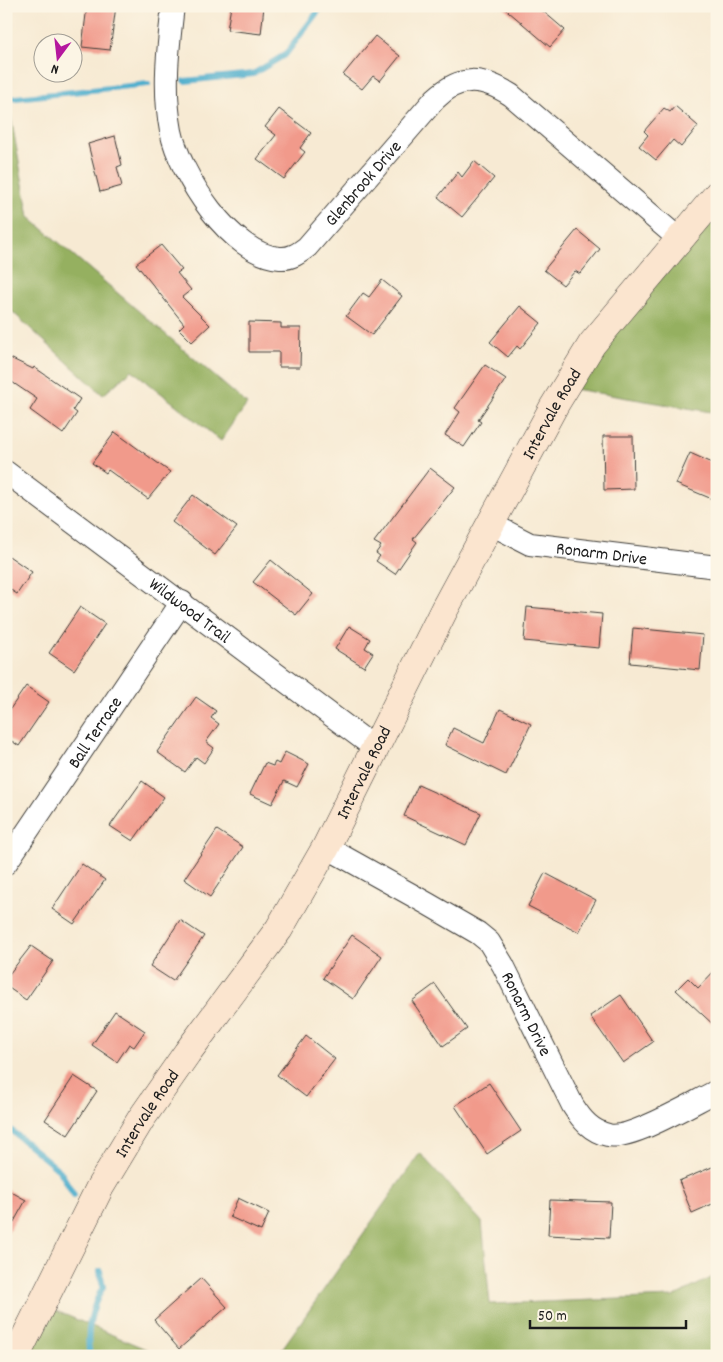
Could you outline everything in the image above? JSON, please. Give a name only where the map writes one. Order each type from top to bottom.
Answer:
[{"type":"street","name":"Glenbrook Drive","points":[[172,6],[165,94],[172,134],[182,164],[196,189],[213,212],[242,243],[259,253],[282,258],[296,255],[308,247],[435,99],[451,86],[472,80],[486,82],[511,95],[679,239]]},
{"type":"street","name":"Intervale Road","points":[[16,1356],[100,1187],[136,1128],[187,1053],[279,929],[326,848],[444,610],[554,406],[592,344],[717,195]]},
{"type":"street","name":"Wildwood Trail","points":[[6,472],[375,748]]},
{"type":"street","name":"Ronarm Drive","points":[[490,524],[530,544],[717,567]]},
{"type":"street","name":"Ball Terrace","points":[[6,863],[182,602]]},
{"type":"street","name":"Ronarm Drive","points":[[326,848],[478,933],[489,942],[503,965],[573,1106],[584,1122],[596,1130],[609,1136],[628,1134],[717,1091]]},
{"type":"green space","points":[[6,90],[29,217],[247,404],[221,441],[132,370],[103,395],[6,306]]},
{"type":"green space","points":[[717,217],[717,413],[562,387]]},
{"type":"green space","points":[[420,1153],[482,1222],[490,1304],[673,1297],[717,1275],[717,1356],[277,1356]]},
{"type":"green space","points":[[40,1304],[162,1356],[12,1356]]},
{"type":"building","points":[[87,6],[116,6],[110,50],[82,47]]},
{"type":"building","points":[[231,6],[264,6],[261,34],[227,30]]},
{"type":"building","points":[[502,6],[537,6],[565,30],[550,47]]},
{"type":"building","points":[[375,36],[400,56],[380,81],[373,76],[362,89],[343,75]]},
{"type":"building","points":[[675,106],[698,126],[681,147],[673,140],[656,160],[639,146],[648,135],[644,131],[664,108],[670,112]]},
{"type":"building","points":[[279,109],[311,133],[300,148],[305,152],[284,179],[257,159],[276,135],[265,127]]},
{"type":"building","points":[[115,136],[122,165],[117,167],[122,186],[100,192],[88,144]]},
{"type":"building","points":[[474,161],[494,178],[462,217],[438,197],[458,172],[462,177]]},
{"type":"building","points":[[577,230],[600,249],[580,274],[575,271],[563,285],[544,270]]},
{"type":"building","points":[[161,245],[182,270],[177,273],[191,290],[182,297],[210,325],[192,342],[179,329],[184,324],[136,264]]},
{"type":"building","points":[[382,280],[402,296],[372,335],[346,316],[363,293],[369,297]]},
{"type":"building","points":[[520,306],[541,323],[520,349],[517,346],[508,357],[490,342]]},
{"type":"building","points":[[249,322],[281,323],[281,328],[301,328],[300,367],[279,367],[279,352],[249,352]]},
{"type":"building","points":[[6,356],[33,369],[34,367],[80,399],[73,410],[77,413],[63,434],[30,410],[37,399],[6,378]]},
{"type":"building","points":[[485,365],[506,379],[478,420],[481,422],[464,447],[445,435],[460,412],[455,408]]},
{"type":"building","points":[[115,432],[170,472],[148,499],[108,470],[106,473],[92,463]]},
{"type":"building","points":[[603,436],[633,436],[634,489],[604,490]]},
{"type":"building","points":[[690,453],[717,465],[717,501],[676,484]]},
{"type":"building","points":[[430,468],[455,487],[413,539],[417,542],[395,574],[376,561],[380,556],[376,553],[381,546],[374,542]]},
{"type":"building","points":[[193,495],[237,527],[215,555],[172,522]]},
{"type":"building","points":[[6,554],[32,572],[17,594],[6,587]]},
{"type":"building","points":[[271,560],[313,594],[296,615],[253,582]]},
{"type":"building","points":[[80,607],[105,624],[74,670],[49,653]]},
{"type":"building","points":[[527,607],[602,614],[599,648],[524,641]]},
{"type":"building","points":[[349,626],[370,639],[365,648],[373,653],[364,667],[335,649]]},
{"type":"building","points":[[633,628],[703,635],[700,670],[630,663]]},
{"type":"building","points":[[26,686],[49,702],[19,746],[6,737],[6,715]]},
{"type":"building","points":[[196,697],[216,711],[211,718],[219,724],[206,742],[214,748],[204,763],[196,757],[185,772],[157,752]]},
{"type":"building","points":[[500,709],[531,724],[506,775],[445,745],[453,728],[484,743]]},
{"type":"building","points":[[285,752],[309,764],[297,787],[284,781],[272,804],[250,794],[265,763],[273,766],[275,762],[279,764]]},
{"type":"building","points":[[142,781],[164,797],[133,841],[110,826]]},
{"type":"building","points":[[418,785],[481,813],[466,845],[404,816]]},
{"type":"building","points":[[217,830],[243,847],[210,897],[184,879]]},
{"type":"building","points":[[82,864],[105,880],[74,924],[52,909]]},
{"type":"building","points":[[545,873],[596,900],[579,932],[528,906]]},
{"type":"building","points":[[180,920],[204,936],[173,981],[150,966]]},
{"type":"building","points":[[352,935],[382,956],[353,999],[323,978]]},
{"type":"building","points":[[31,946],[53,961],[26,1000],[6,986],[6,978]]},
{"type":"building","points":[[717,968],[717,1028],[676,990],[688,978],[698,988]]},
{"type":"building","points":[[435,984],[467,1029],[443,1046],[412,1001]]},
{"type":"building","points":[[621,995],[653,1042],[623,1063],[590,1016]]},
{"type":"building","points":[[115,1011],[145,1031],[134,1047],[129,1044],[117,1062],[92,1045]]},
{"type":"building","points":[[306,1036],[335,1059],[306,1097],[277,1075]]},
{"type":"building","points":[[74,1076],[97,1091],[68,1135],[45,1120]]},
{"type":"building","points":[[489,1083],[521,1131],[487,1154],[455,1106]]},
{"type":"building","points":[[717,1165],[717,1202],[692,1213],[679,1181]]},
{"type":"building","points":[[6,1189],[26,1200],[6,1236]]},
{"type":"building","points":[[238,1198],[269,1213],[261,1231],[230,1217]]},
{"type":"building","points":[[550,1200],[611,1202],[609,1238],[548,1235]]},
{"type":"building","points":[[201,1278],[227,1307],[179,1349],[154,1320]]},
{"type":"waterway","points":[[185,81],[253,74],[286,54],[322,6]]},
{"type":"waterway","points":[[6,99],[148,84]]},
{"type":"waterway","points":[[6,1126],[60,1171],[74,1195]]},
{"type":"waterway","points":[[90,1356],[88,1338],[90,1320],[103,1287],[100,1271]]}]
